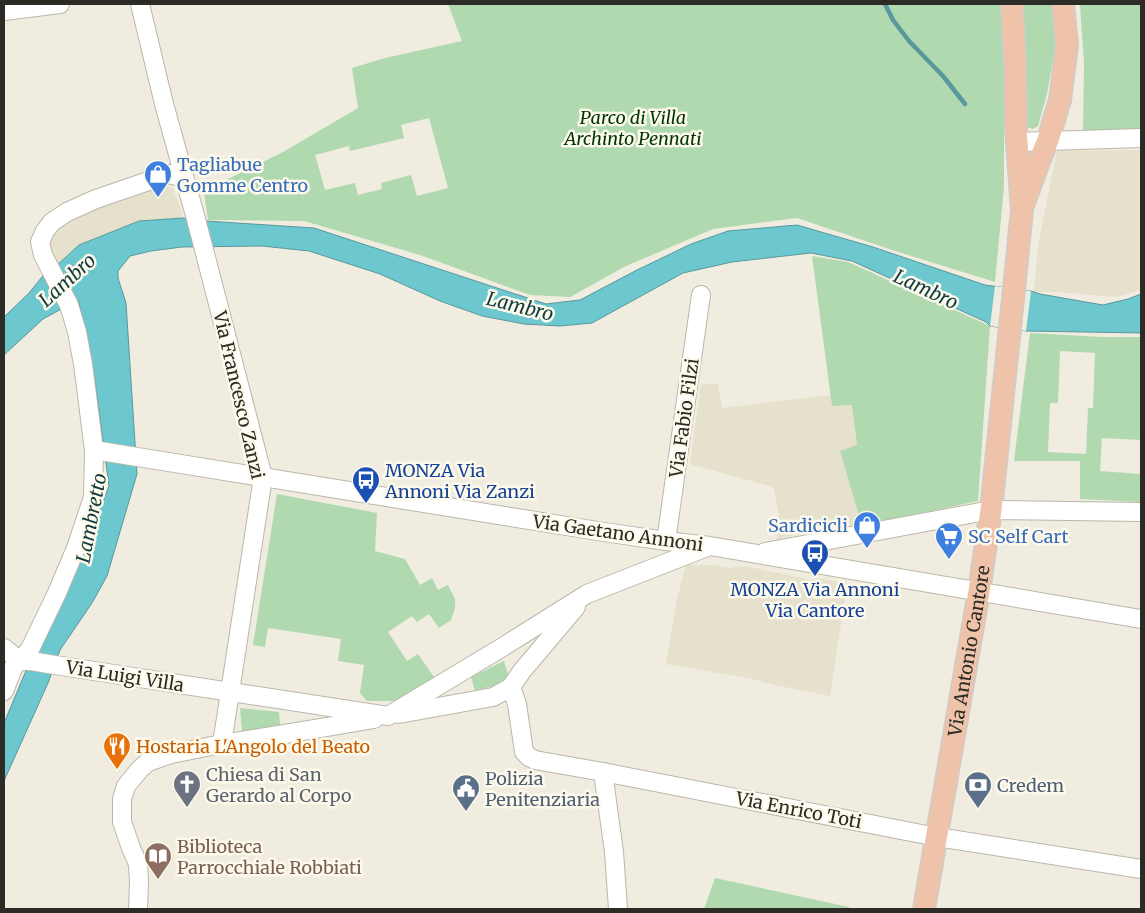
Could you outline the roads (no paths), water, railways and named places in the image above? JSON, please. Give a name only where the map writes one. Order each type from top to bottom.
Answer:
[{"type":"main road","points":[[1012,4],[1017,142],[1022,210]]},
{"type":"main road","points":[[1022,210],[1048,140],[1060,100],[1067,45],[1063,4]]},
{"type":"main road","name":"Via Antonio Cantore","points":[[924,909],[979,591],[991,510],[1022,210]]},
{"type":"street","points":[[4,11],[60,4]]},
{"type":"street","points":[[140,4],[184,178]]},
{"type":"street","points":[[1017,142],[1141,138]]},
{"type":"street","points":[[4,691],[14,666],[25,661],[76,548],[92,497],[98,451],[77,332],[69,305],[43,255],[40,242],[52,222],[67,212],[96,199],[169,174],[184,178]]},
{"type":"street","name":"Via Francesco Zanzi","points":[[184,178],[263,477],[222,744]]},
{"type":"street","name":"Via Fabio Filzi","points":[[666,541],[701,295]]},
{"type":"street","name":"Via Gaetano Annoni","points":[[98,451],[666,541],[710,546],[1141,619]]},
{"type":"street","points":[[752,554],[991,510],[1141,512]]},
{"type":"street","points":[[388,716],[587,594],[710,546]]},
{"type":"street","points":[[138,909],[138,864],[122,822],[122,799],[126,786],[148,762],[171,754],[222,744],[493,697],[511,687],[522,671],[587,594]]},
{"type":"street","points":[[4,648],[25,661]]},
{"type":"street","points":[[501,648],[511,653],[520,662],[522,671]]},
{"type":"street","name":"Via Luigi Villa","points":[[25,661],[388,716]]},
{"type":"street","points":[[466,669],[463,678],[467,690],[474,700]]},
{"type":"street","name":"Via Enrico Toti","points":[[511,687],[516,704],[524,752],[535,760],[937,837],[1141,869]]},
{"type":"street","points":[[603,772],[614,852],[618,909]]},
{"type":"water","name":"Lambro","points":[[183,218],[314,228],[546,304],[580,300],[691,244],[728,231],[797,225],[873,247],[985,285],[1031,291],[1103,305],[1141,294],[1141,333],[1026,331],[990,326],[986,322],[852,261],[811,253],[732,262],[683,273],[592,323],[560,326],[524,324],[482,316],[440,301],[380,274],[309,251],[262,246],[182,247],[130,256],[118,271],[118,278],[126,303],[137,474],[107,576],[92,603],[60,650],[48,683],[4,781],[4,723],[36,647],[83,553],[109,486],[89,345],[78,300],[43,319],[4,355],[4,317],[29,293],[46,272],[54,268],[79,245],[139,221]]},
{"type":"waterway","points":[[885,4],[893,20],[909,41],[943,76],[965,104]]},
{"type":"place","name":"Tagliabue Gomme Centro","points":[[158,198]]},
{"type":"place","name":"MONZA Via Annoni Via Zanzi","points":[[366,504]]},
{"type":"place","name":"Sardicicli","points":[[867,549]]},
{"type":"place","name":"SC Self Cart","points":[[949,560]]},
{"type":"place","name":"MONZA Via Annoni Via Cantore","points":[[815,577]]},
{"type":"place","name":"Hostaria L'Angolo del Beato","points":[[117,770]]},
{"type":"place","name":"Chiesa di San Gerardo al Corpo","points":[[187,808]]},
{"type":"place","name":"Credem","points":[[978,809]]},
{"type":"place","name":"Polizia Penitenziaria","points":[[466,812]]},
{"type":"place","name":"Biblioteca Parrocchiale Robbiati","points":[[158,880]]},
{"type":"park label","name":"Parco di Villa Archinto Pennati","points":[[633,127]]},
{"type":"water label","name":"Lambretto","points":[[91,518]]}]
